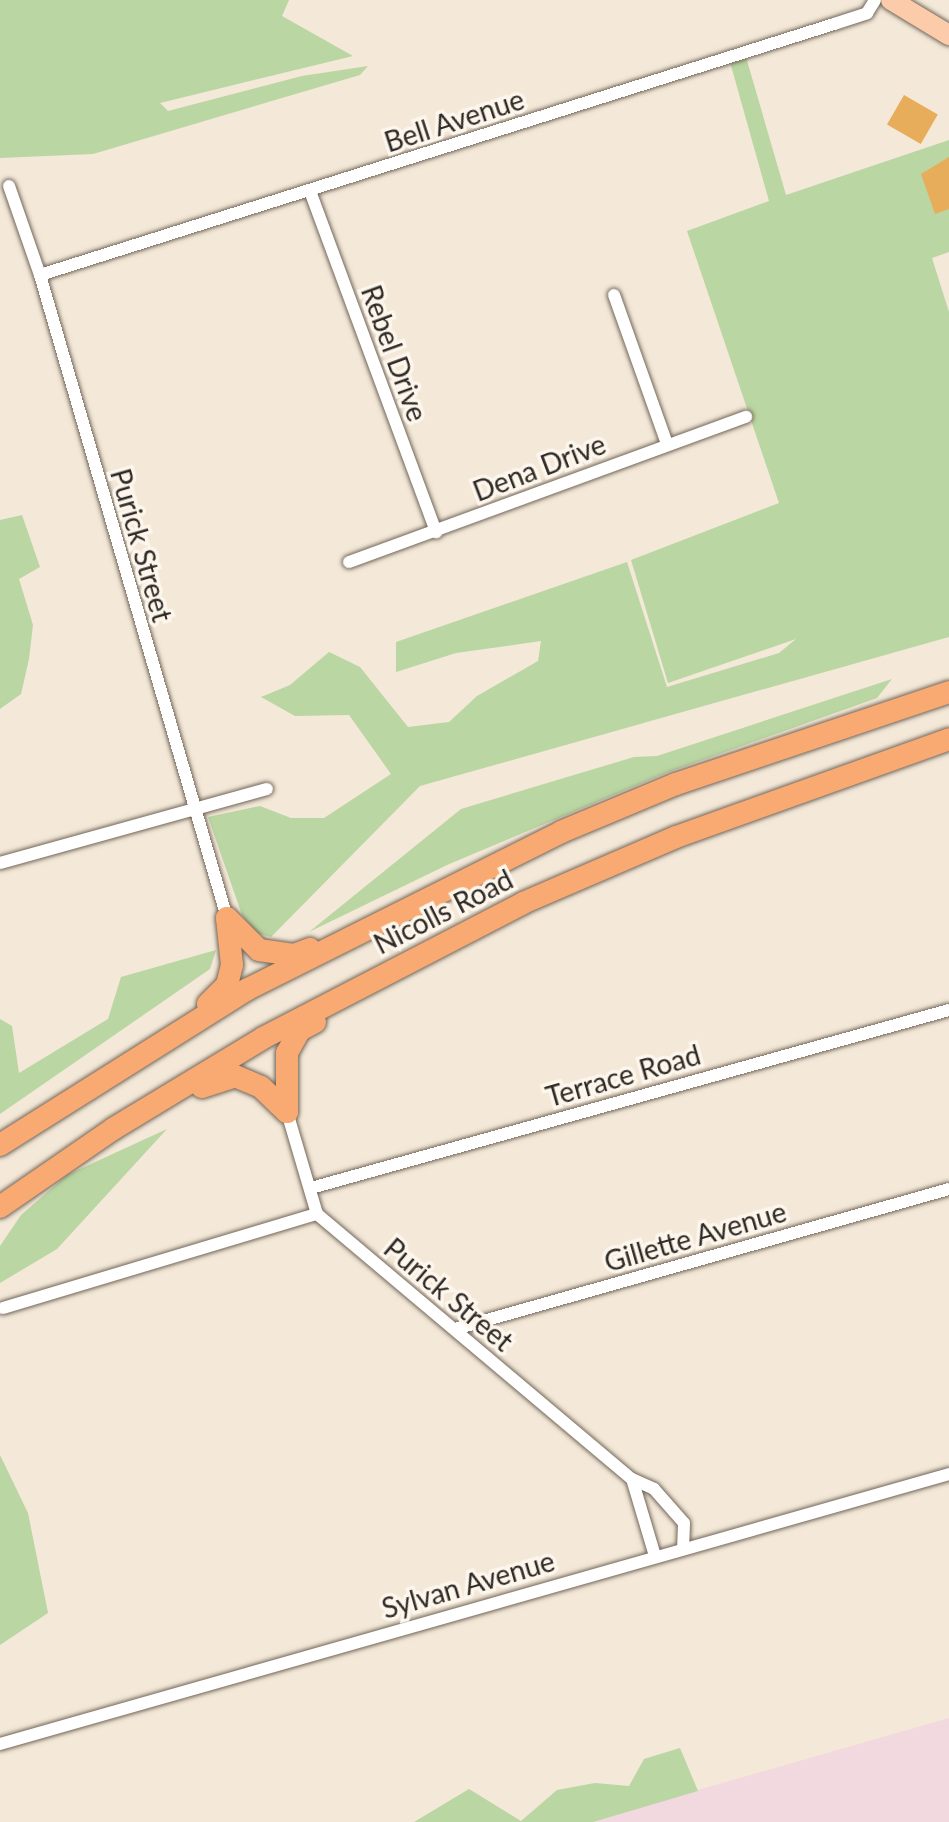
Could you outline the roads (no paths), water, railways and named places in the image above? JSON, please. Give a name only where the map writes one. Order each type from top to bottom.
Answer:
[{"type":"highway","name":"Nicolls Road","points":[[0,1145],[185,1024],[362,930],[561,832],[676,784],[949,692]]},
{"type":"highway","name":"Nicolls Road","points":[[0,1207],[142,1111],[352,992],[523,903],[676,837],[949,739]]},
{"type":"highway","points":[[227,918],[259,950],[274,955],[294,955],[362,930]]},
{"type":"highway","points":[[185,1024],[227,985],[227,918]]},
{"type":"highway","points":[[287,1112],[287,1053],[300,1030],[346,1005],[352,992]]},
{"type":"highway","points":[[142,1111],[235,1076],[261,1087],[287,1112]]},
{"type":"main road","points":[[891,0],[949,35]]},
{"type":"street","name":"Bell Avenue","points":[[40,275],[834,24],[867,13],[875,0]]},
{"type":"street","name":"Purick Street","points":[[9,186],[40,275],[227,918]]},
{"type":"street","name":"Rebel Drive","points":[[310,191],[436,532]]},
{"type":"street","points":[[614,295],[667,444]]},
{"type":"street","name":"Dena Drive","points":[[349,562],[746,417]]},
{"type":"street","points":[[0,863],[267,789]]},
{"type":"street","name":"Terrace Road","points":[[311,1188],[949,1010]]},
{"type":"street","points":[[3,1308],[317,1214],[287,1112]]},
{"type":"street","name":"Gillette Avenue","points":[[455,1329],[949,1189]]},
{"type":"street","name":"Purick Street","points":[[317,1214],[632,1479],[654,1489],[684,1523],[683,1549]]},
{"type":"street","name":"Sylvan Avenue","points":[[0,1744],[949,1474]]},
{"type":"street","points":[[632,1479],[655,1556]]}]
